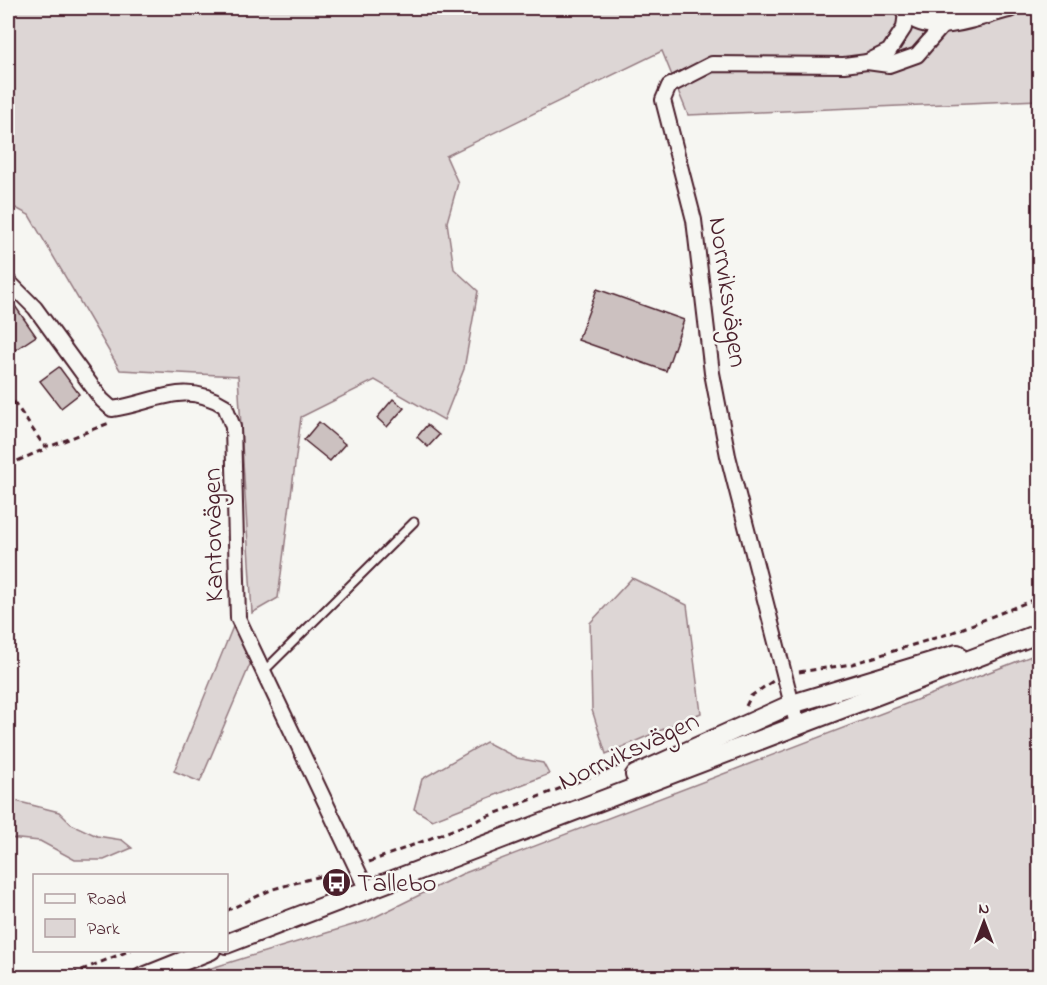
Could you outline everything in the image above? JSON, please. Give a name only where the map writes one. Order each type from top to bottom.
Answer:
[{"type":"street","name":"Norrviksvägen","points":[[797,724],[728,456],[712,373],[694,220],[663,100],[669,86],[712,64],[844,65],[867,62],[889,65],[916,55],[944,24],[956,18],[965,8]]},
{"type":"street","name":"Norrviksvägen","points":[[904,10],[916,19],[944,24],[1009,8]]},
{"type":"street","name":"Norrviksvägen","points":[[867,62],[889,51],[904,28],[904,10]]},
{"type":"street","name":"Kantorvägen","points":[[8,281],[35,308],[102,400],[112,409],[186,392],[201,393],[225,406],[233,427],[238,618],[264,671]]},
{"type":"street","name":"Norrviksvägen","points":[[228,943],[797,724],[928,677],[1040,631]]},
{"type":"street","name":"Norrviksvägen","points":[[520,831],[792,704],[1040,631]]},
{"type":"street","points":[[264,671],[367,890]]},
{"type":"street","name":"Norrviksvägen","points":[[692,765],[774,742],[868,707],[928,677]]},
{"type":"street","points":[[141,978],[208,952]]},
{"type":"lane","points":[[264,671],[414,522]]},
{"type":"path","points":[[8,465],[48,447]]},
{"type":"path","points":[[741,710],[761,687],[784,676],[812,668],[852,664],[951,633],[1040,597]]},
{"type":"path","points":[[228,910],[273,889],[356,867],[630,762]]},
{"type":"path","points":[[62,978],[128,952]]},
{"type":"green space","points":[[8,8],[1039,8],[1039,100],[688,115],[662,51],[446,156],[458,183],[447,222],[454,269],[478,291],[464,369],[444,420],[375,380],[301,417],[278,598],[252,613],[238,376],[120,370],[29,215],[8,204]]},
{"type":"green space","points":[[632,578],[687,605],[701,713],[606,754],[592,710],[590,623]]},
{"type":"green space","points":[[234,624],[254,655],[200,782],[174,771]]},
{"type":"green space","points":[[1039,653],[1039,977],[240,978],[234,974],[226,977],[182,977],[369,920],[462,874]]},
{"type":"green space","points":[[486,742],[517,758],[543,763],[549,774],[432,820],[414,809],[422,779]]},
{"type":"green space","points":[[8,799],[59,812],[71,824],[97,836],[122,840],[132,848],[104,860],[75,860],[40,841],[8,838]]},
{"type":"building","points":[[597,289],[684,320],[666,371],[578,340]]},
{"type":"building","points":[[15,306],[36,336],[15,350],[8,339],[8,312]]},
{"type":"building","points":[[59,367],[79,394],[61,408],[40,381]]},
{"type":"building","points":[[393,399],[404,408],[387,427],[377,418]]},
{"type":"building","points":[[319,422],[345,444],[330,461],[304,440]]},
{"type":"building","points":[[427,425],[439,435],[428,447],[417,437]]},
{"type":"place","name":"Tallebo","points":[[336,882]]}]
